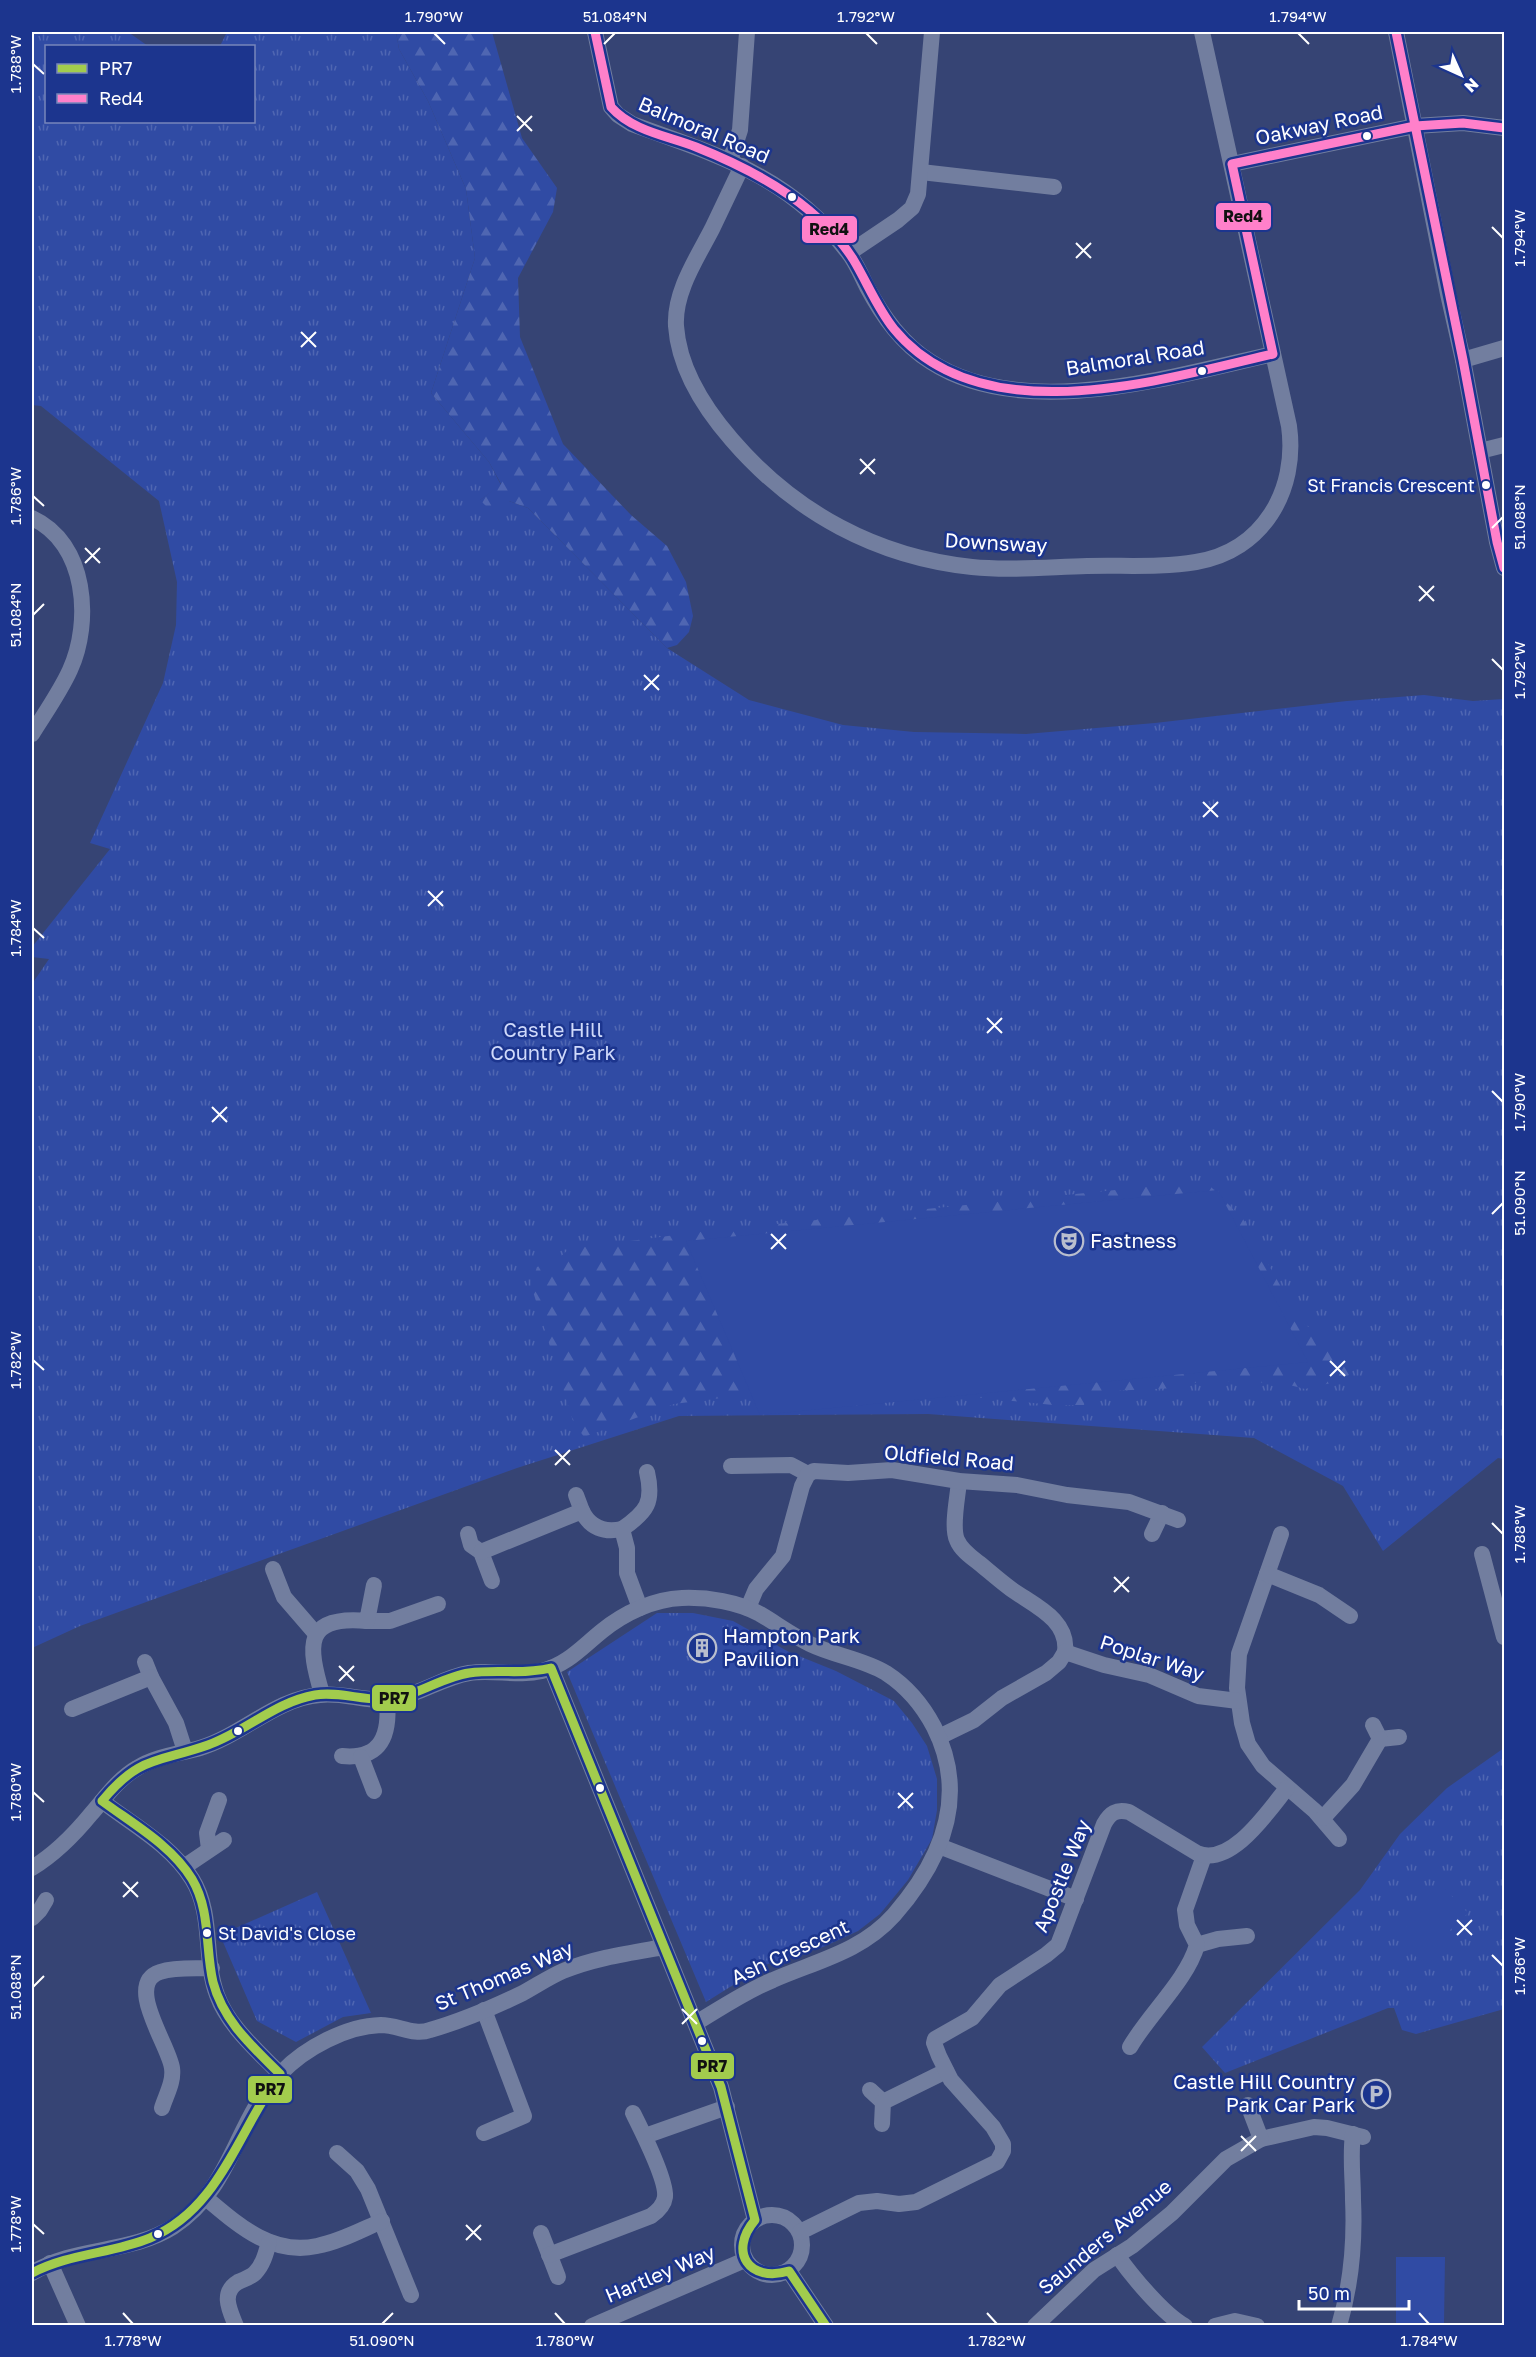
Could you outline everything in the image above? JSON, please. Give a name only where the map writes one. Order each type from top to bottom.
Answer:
[{"type":"street","name":"Balmoral Road","points":[[595,32],[611,107],[618,115],[632,124],[736,164],[777,184],[804,204],[849,253],[880,309],[896,332],[930,361],[954,375],[1014,389],[1061,391],[1163,378],[1273,354]]},
{"type":"street","name":"Downsway","points":[[747,32],[736,164],[680,294],[676,326],[689,375],[723,429],[766,477],[825,519],[886,547],[930,560],[974,567],[998,568],[1195,563],[1228,552],[1251,538],[1262,528],[1279,503],[1288,478],[1292,454],[1290,435],[1202,32]]},
{"type":"street","points":[[849,253],[898,220],[912,208],[918,194],[932,32]]},
{"type":"street","points":[[1396,32],[1504,568]]},
{"type":"street","name":"Oakway Road","points":[[1232,164],[1415,126],[1463,123],[1504,128]]},
{"type":"street","points":[[921,172],[1054,187]]},
{"type":"street","points":[[1463,360],[1504,348]]},
{"type":"street","points":[[1480,451],[1504,445]]},
{"type":"street","points":[[32,518],[52,533],[71,559],[82,595],[83,613],[77,652],[70,671],[32,734]]},
{"type":"street","points":[[731,1466],[791,1465],[808,1474],[802,1486],[783,1556],[756,1589],[748,1608]]},
{"type":"street","name":"Oldfield Road","points":[[808,1474],[892,1470],[959,1481],[1011,1484],[1078,1497],[1122,1500],[1178,1520]]},
{"type":"street","points":[[576,1495],[588,1522],[597,1529],[609,1531],[622,1529],[642,1512],[649,1500],[651,1489],[647,1472]]},
{"type":"street","points":[[939,1737],[975,1719],[1002,1698],[1046,1673],[1059,1662],[1065,1652],[1064,1638],[1053,1618],[1042,1608],[1002,1582],[964,1551],[957,1542],[955,1532],[959,1481]]},
{"type":"street","points":[[481,1552],[582,1511]]},
{"type":"street","points":[[1152,1534],[1162,1513]]},
{"type":"street","points":[[622,1529],[627,1548],[627,1573],[640,1608]]},
{"type":"street","points":[[468,1534],[471,1545],[481,1552],[492,1581]]},
{"type":"street","points":[[1281,1534],[1240,1647],[1236,1674],[1238,1701],[1248,1744],[1263,1766],[1323,1818],[1339,1839]]},
{"type":"street","points":[[1482,1554],[1504,1637]]},
{"type":"street","points":[[273,1569],[284,1597],[316,1634]]},
{"type":"street","points":[[1267,1574],[1319,1595],[1350,1616]]},
{"type":"street","points":[[367,1621],[374,1585]]},
{"type":"street","name":"Ash Crescent","points":[[322,1694],[387,1700],[416,1694],[443,1681],[465,1674],[485,1671],[521,1673],[550,1668],[567,1661],[615,1621],[660,1601],[682,1598],[706,1599],[748,1608],[810,1644],[864,1662],[885,1673],[915,1700],[930,1720],[948,1763],[949,1815],[939,1846],[906,1900],[875,1933],[844,1952],[762,1985],[696,2023]]},
{"type":"street","points":[[32,1868],[62,1846],[117,1783],[135,1769],[217,1741],[301,1699],[322,1694],[312,1654],[312,1641],[316,1634],[333,1622],[390,1621],[438,1604]]},
{"type":"street","name":"Poplar Way","points":[[1065,1652],[1104,1665],[1149,1675],[1198,1696],[1238,1701]]},
{"type":"street","points":[[550,1668],[696,2023],[727,2107],[755,2220]]},
{"type":"street","points":[[72,1709],[148,1670],[176,1723],[185,1751]]},
{"type":"street","points":[[342,1756],[361,1757],[375,1747],[386,1734],[389,1724],[387,1700]]},
{"type":"street","points":[[1323,1818],[1353,1785],[1377,1732],[1399,1737]]},
{"type":"street","points":[[361,1757],[374,1791]]},
{"type":"street","points":[[1197,1945],[1187,1925],[1185,1910],[1204,1856],[1222,1852],[1242,1840],[1287,1788]]},
{"type":"street","points":[[209,1849],[207,1833],[219,1800]]},
{"type":"street","points":[[102,1801],[162,1846],[184,1867],[200,1895],[205,1914],[217,1996],[229,2018],[280,2074]]},
{"type":"street","name":"Apostle Way","points":[[800,2232],[859,2203],[916,2202],[997,2162],[1003,2151],[999,2136],[961,2093],[946,2071],[934,2043],[935,2039],[972,2018],[1000,1985],[1054,1949],[1062,1939],[1108,1817],[1116,1811],[1129,1812],[1204,1856]]},
{"type":"street","points":[[184,1867],[224,1840]]},
{"type":"street","points":[[939,1846],[1076,1899]]},
{"type":"street","points":[[32,1918],[46,1900]]},
{"type":"street","points":[[1197,1945],[1218,1939],[1246,1936]]},
{"type":"street","points":[[1130,2047],[1186,1970],[1197,1945]]},
{"type":"street","name":"St Thomas Way","points":[[32,2273],[50,2263],[87,2252],[145,2240],[173,2226],[206,2198],[223,2174],[255,2107],[280,2074],[313,2047],[344,2034],[382,2025],[424,2032],[484,2010],[564,1970],[664,1947]]},
{"type":"street","points":[[162,2108],[171,2082],[172,2067],[146,2002],[145,1988],[152,1977],[162,1972],[212,1968]]},
{"type":"street","points":[[484,2010],[524,2116],[484,2133]]},
{"type":"street","points":[[883,2102],[946,2071]]},
{"type":"street","points":[[870,2090],[883,2102],[882,2124]]},
{"type":"street","points":[[1248,2105],[1261,2139]]},
{"type":"street","points":[[645,2136],[727,2107]]},
{"type":"street","points":[[549,2255],[651,2216],[662,2206],[665,2199],[664,2189],[645,2136],[633,2113]]},
{"type":"street","name":"Saunders Avenue","points":[[1035,2325],[1094,2270],[1172,2213],[1226,2159],[1261,2139],[1314,2127],[1359,2136],[1351,2149],[1352,2253],[1339,2325]]},
{"type":"street","points":[[337,2152],[363,2179],[411,2295]]},
{"type":"street","points":[[206,2198],[244,2229],[269,2242],[288,2247],[317,2247],[382,2221]]},
{"type":"street","points":[[776,2215],[790,2221],[800,2232],[802,2240],[800,2257],[789,2271],[782,2275],[765,2275],[750,2267],[745,2260],[741,2246],[742,2238],[749,2225],[755,2220],[776,2215]]},
{"type":"street","points":[[540,2233],[558,2277]]},
{"type":"street","points":[[236,2325],[227,2304],[230,2292],[236,2284],[257,2271],[269,2242]]},
{"type":"street","points":[[1117,2255],[1176,2320],[1185,2325]]},
{"type":"street","name":"Hartley Way","points":[[592,2325],[745,2260]]},
{"type":"street","points":[[50,2263],[78,2325]]},
{"type":"street","points":[[789,2271],[826,2325]]},
{"type":"street","points":[[1215,2325],[1235,2321],[1257,2325]]},
{"type":"green space","name":"Castle Hill Country Park","points":[[32,32],[128,32],[147,45],[45,45],[45,123],[255,123],[255,45],[220,45],[227,32],[396,32],[399,49],[428,101],[466,189],[475,258],[431,393],[489,462],[501,485],[480,500],[509,501],[528,508],[667,648],[749,700],[843,725],[914,732],[1026,734],[1424,695],[1473,701],[1504,699],[1504,1459],[1498,1458],[1383,1551],[1343,1486],[1254,1438],[928,1414],[679,1416],[517,1468],[80,1626],[32,1648],[32,984],[49,959],[32,957],[32,947],[110,849],[90,843],[163,683],[176,625],[177,582],[159,501],[41,406],[32,405]]},
{"type":"green space","points":[[396,32],[492,32],[522,138],[557,188],[553,212],[518,278],[520,337],[563,444],[631,515],[667,546],[686,582],[693,616],[689,632],[677,645],[667,648],[528,508],[509,501],[493,513],[480,500],[501,484],[489,462],[431,393],[475,258],[466,189],[428,101],[399,49]]},
{"type":"green space","points":[[1205,1181],[1243,1219],[1300,1321],[1352,1357],[1358,1365],[1344,1380],[1305,1389],[1282,1383],[1202,1381],[1176,1388],[1088,1392],[1084,1405],[1053,1405],[880,1388],[799,1388],[674,1404],[584,1437],[573,1421],[531,1285],[537,1267],[559,1258],[569,1249],[706,1231]]},
{"type":"green space","points":[[1218,1190],[1308,1362],[760,1415],[686,1241]]},
{"type":"green space","points":[[657,1613],[693,1613],[733,1621],[789,1652],[836,1671],[894,1701],[927,1746],[937,1779],[937,1810],[932,1839],[908,1880],[880,1914],[858,1931],[823,1947],[765,1965],[706,2002],[567,1672]]},
{"type":"green space","points":[[1504,1748],[1504,2009],[1416,2034],[1402,2030],[1394,2008],[1388,2008],[1225,2073],[1202,2047],[1360,1890],[1400,1834],[1447,1788]]},
{"type":"green space","points":[[1445,1889],[1468,1913],[1419,1960],[1396,1936]]},
{"type":"green space","points":[[317,1892],[371,2013],[343,2017],[296,2042],[257,2021],[220,1935]]},
{"type":"green space","points":[[1396,2257],[1445,2257],[1444,2325],[1396,2325]]},
{"type":"transit line","name":"Red4","points":[[595,32],[611,107],[620,115],[629,122],[651,132],[696,147],[732,163],[789,195],[816,216],[840,241],[894,329],[931,362],[974,381],[1023,390],[1074,391],[1127,385],[1179,376],[1273,354],[1232,164],[1415,126],[1463,123],[1504,128]]},
{"type":"transit line","name":"Red4","points":[[1396,32],[1504,568]]},
{"type":"transit line","name":"PR7","points":[[32,2273],[61,2261],[150,2238],[174,2225],[194,2208],[211,2188],[280,2074],[240,2033],[218,1996],[213,1982],[205,1917],[192,1879],[162,1845],[102,1801],[127,1775],[139,1768],[208,1745],[235,1733],[273,1710],[300,1699],[324,1694],[387,1699],[409,1695],[449,1678],[469,1673],[551,1668],[721,2087],[755,2220],[747,2232],[743,2243],[743,2253],[747,2262],[754,2269],[763,2273],[775,2274],[789,2271],[826,2326]]},
{"type":"place","name":"St Francis Crescent","points":[[1486,485]]},
{"type":"place","name":"Fastness","points":[[1069,1241]]},
{"type":"place","name":"Hampton Park Pavilion","points":[[702,1648]]},
{"type":"place","name":"St David's Close","points":[[207,1933]]},
{"type":"place","name":"Castle Hill Country Park Car Park","points":[[1376,2094]]}]
